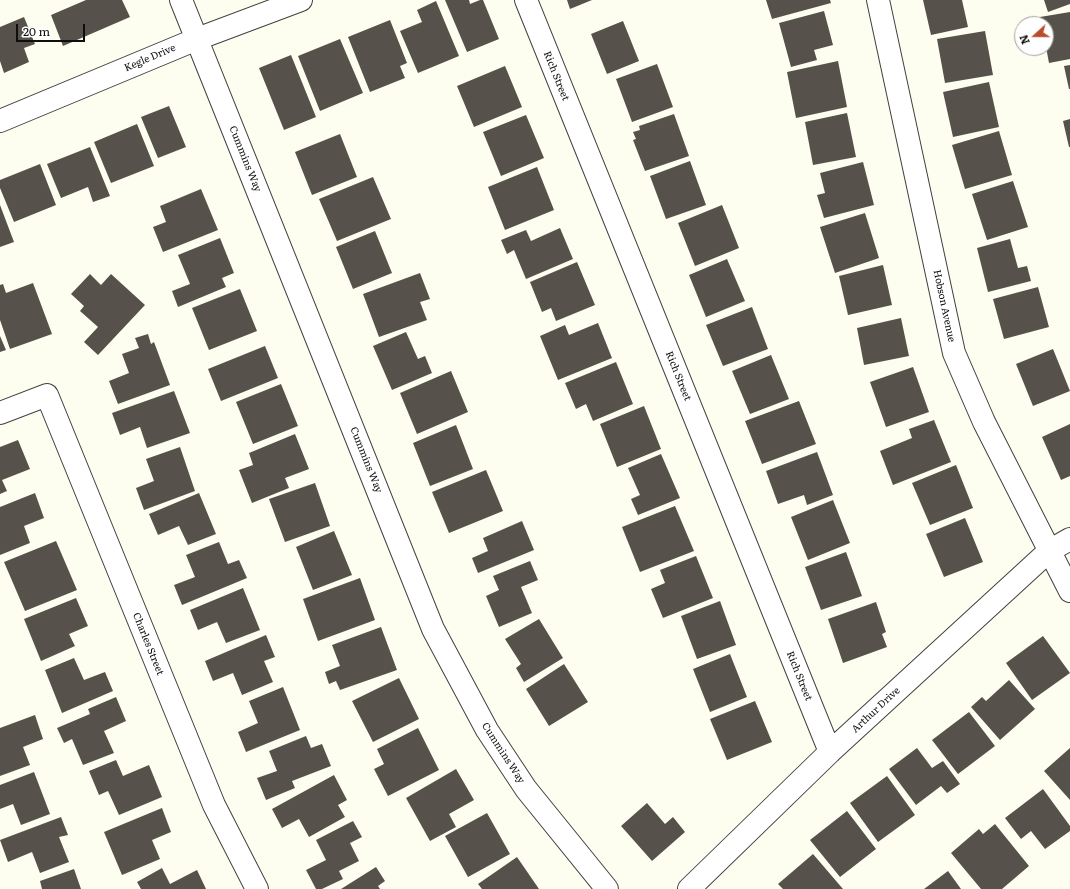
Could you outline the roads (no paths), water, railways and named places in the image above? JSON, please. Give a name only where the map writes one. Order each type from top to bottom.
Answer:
[{"type":"street","name":"Cummins Way","points":[[181,0],[433,629],[487,730],[526,789],[607,889]]},
{"type":"street","name":"Kegle Drive","points":[[0,121],[197,39],[301,0]]},
{"type":"street","name":"Rich Street","points":[[526,0],[830,752]]},
{"type":"street","name":"Hobson Avenue","points":[[878,0],[954,353],[984,422],[1070,591]]},
{"type":"street","name":"Charles Street","points":[[0,413],[47,395],[214,805],[257,889]]},
{"type":"street","name":"Arthur Drive","points":[[689,889],[830,752],[1049,551],[1070,539]]}]
